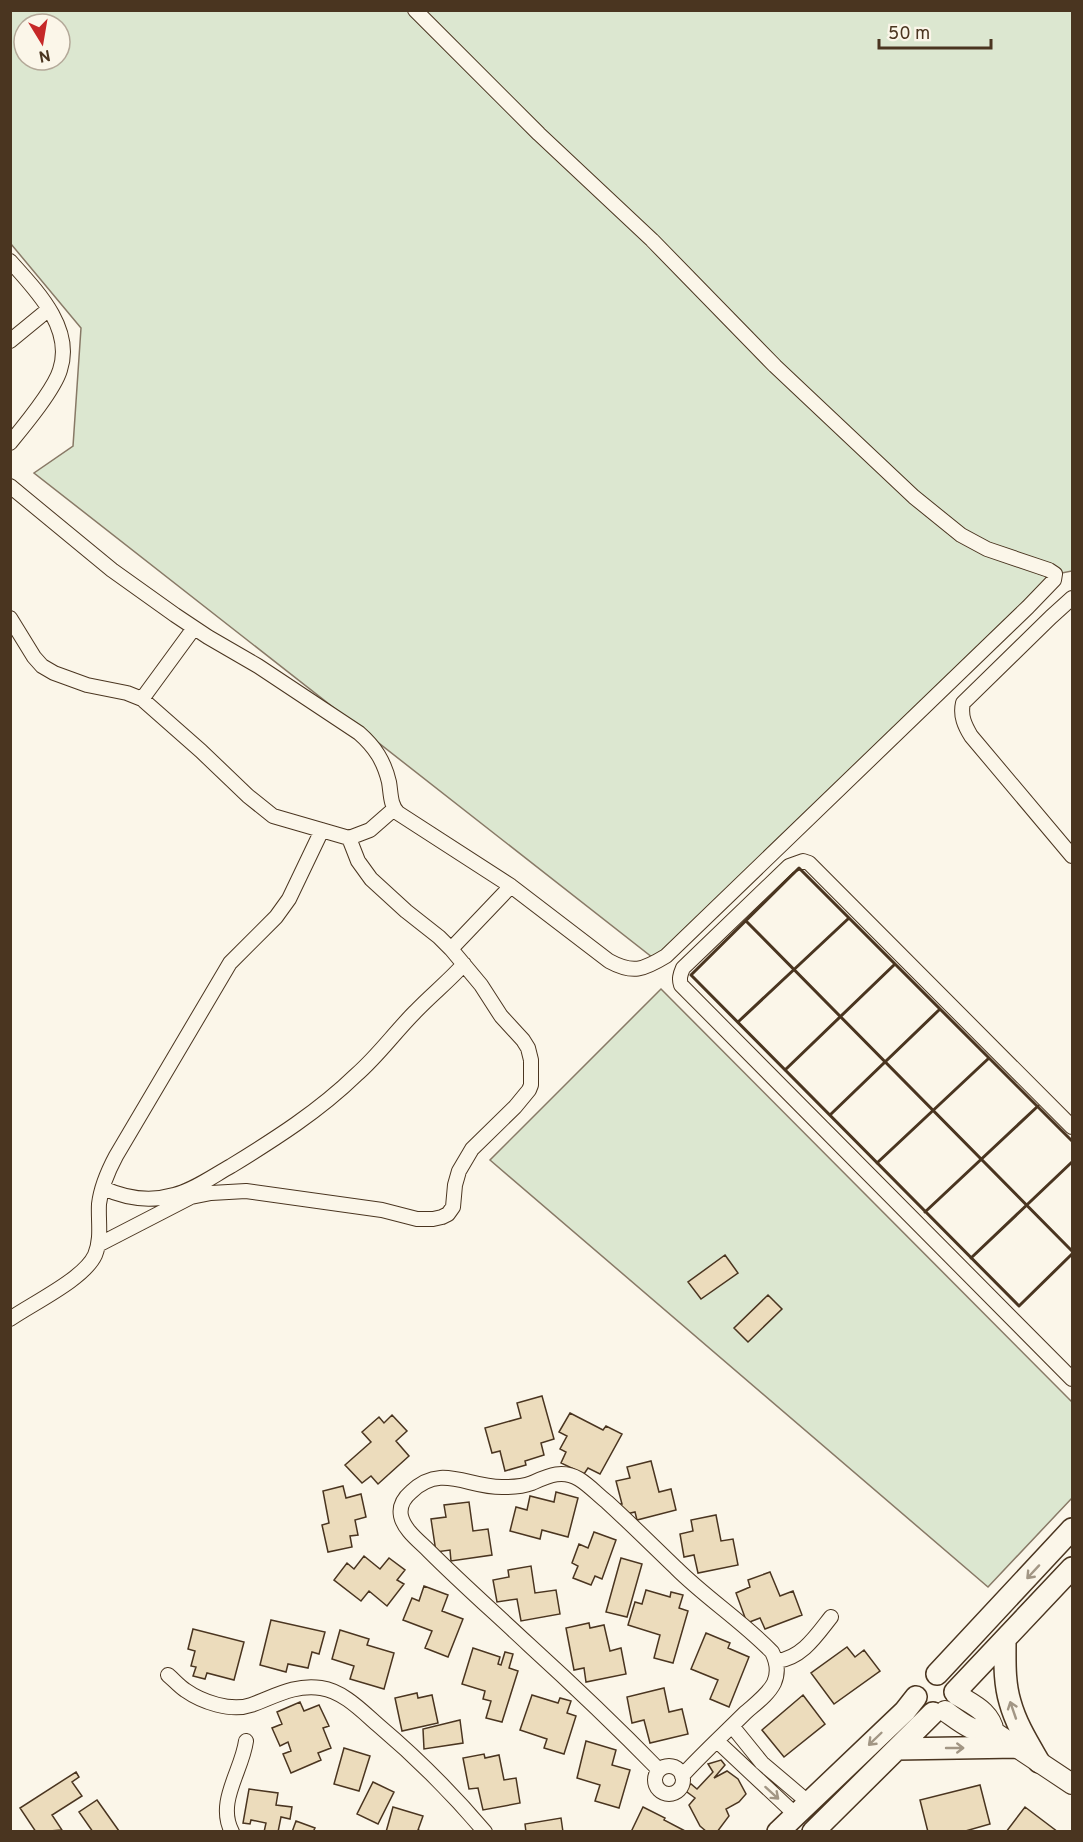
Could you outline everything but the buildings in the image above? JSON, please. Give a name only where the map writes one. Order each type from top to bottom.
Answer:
[{"type":"main road","points":[[937,1674],[1072,1530]]},
{"type":"main road","points":[[813,1832],[947,1702],[1072,1568]]},
{"type":"main road","points":[[1005,1641],[1006,1684],[1010,1702],[1026,1740],[1039,1762]]},
{"type":"main road","points":[[778,1832],[905,1711],[916,1697],[918,1684],[923,1679],[937,1674],[946,1677],[952,1683],[947,1702]]},
{"type":"main road","points":[[916,1697],[922,1708],[947,1702]]},
{"type":"main road","points":[[897,1749],[1018,1748]]},
{"type":"street","points":[[10,486],[112,570],[194,628],[258,666],[369,741],[386,770],[394,809],[511,886],[586,941],[609,961],[623,968],[634,969],[649,967],[666,956],[1054,580],[1055,574],[1048,570],[987,549],[962,535],[914,497],[775,366],[652,240],[539,134],[415,10]]},
{"type":"street","points":[[10,261],[49,309],[60,334],[63,348],[60,372],[40,404],[10,443]]},
{"type":"street","points":[[10,341],[49,309]]},
{"type":"street","points":[[1072,598],[961,707],[963,719],[971,736],[1072,856]]},
{"type":"street","points":[[10,618],[42,666],[87,685],[127,693],[142,699],[248,796],[265,810],[283,820],[349,838],[370,830],[394,809]]},
{"type":"street","points":[[142,699],[194,628]]},
{"type":"street","points":[[10,1319],[81,1272],[94,1257],[98,1245],[99,1203],[107,1173],[116,1156],[230,963],[276,917],[289,899],[321,830]]},
{"type":"street","points":[[98,1245],[184,1200],[201,1194],[232,1191],[382,1210],[417,1219],[433,1219],[448,1214],[453,1207],[457,1177],[466,1158],[481,1139],[529,1090],[532,1079],[531,1060],[523,1040],[501,1016],[481,985],[451,949],[371,879],[358,861],[349,838]]},
{"type":"street","points":[[1072,1127],[809,863],[803,861],[789,866],[682,968],[679,980],[681,985],[1072,1379]]},
{"type":"street","points":[[451,949],[511,886]]},
{"type":"street","points":[[103,1188],[128,1197],[177,1195],[203,1183],[286,1132],[344,1087],[373,1059],[394,1033],[464,964]]},
{"type":"street","points":[[658,1770],[413,1535],[404,1523],[400,1512],[403,1502],[413,1490],[426,1481],[441,1477],[487,1487],[504,1487],[526,1484],[557,1473],[574,1476],[593,1490],[683,1575],[772,1652],[777,1661],[774,1683],[764,1696],[682,1776]]},
{"type":"street","points":[[777,1661],[794,1657],[804,1649],[831,1617]]},
{"type":"street","points":[[168,1675],[186,1691],[224,1707],[247,1707],[293,1689],[322,1688],[346,1698],[419,1760],[485,1832]]},
{"type":"street","points":[[947,1702],[973,1730],[982,1733],[994,1732],[1072,1784]]},
{"type":"street","points":[[732,1726],[802,1808]]},
{"type":"street","points":[[231,1832],[226,1817],[226,1807],[242,1762],[246,1741]]},
{"type":"street","points":[[717,1741],[802,1808]]},
{"type":"street","points":[[670,1766],[678,1770],[682,1776],[682,1785],[676,1792],[663,1793],[656,1787],[658,1770],[670,1766]]},
{"type":"green space","points":[[10,11],[1072,11],[1072,571],[1057,574],[657,961],[34,473],[73,446],[81,328],[11,244]]},
{"type":"green space","points":[[661,989],[1072,1402],[1072,1498],[988,1587],[490,1160]]},
{"type":"wall","points":[[1072,1141],[799,868],[691,975],[1019,1306],[1072,1254]]},
{"type":"wall","points":[[738,1022],[849,918]]},
{"type":"wall","points":[[746,921],[1072,1251]]},
{"type":"wall","points":[[785,1070],[895,964]]},
{"type":"wall","points":[[830,1115],[940,1009]]},
{"type":"wall","points":[[877,1163],[989,1058]]},
{"type":"wall","points":[[925,1212],[1038,1106]]},
{"type":"wall","points":[[971,1258],[1072,1162]]}]
